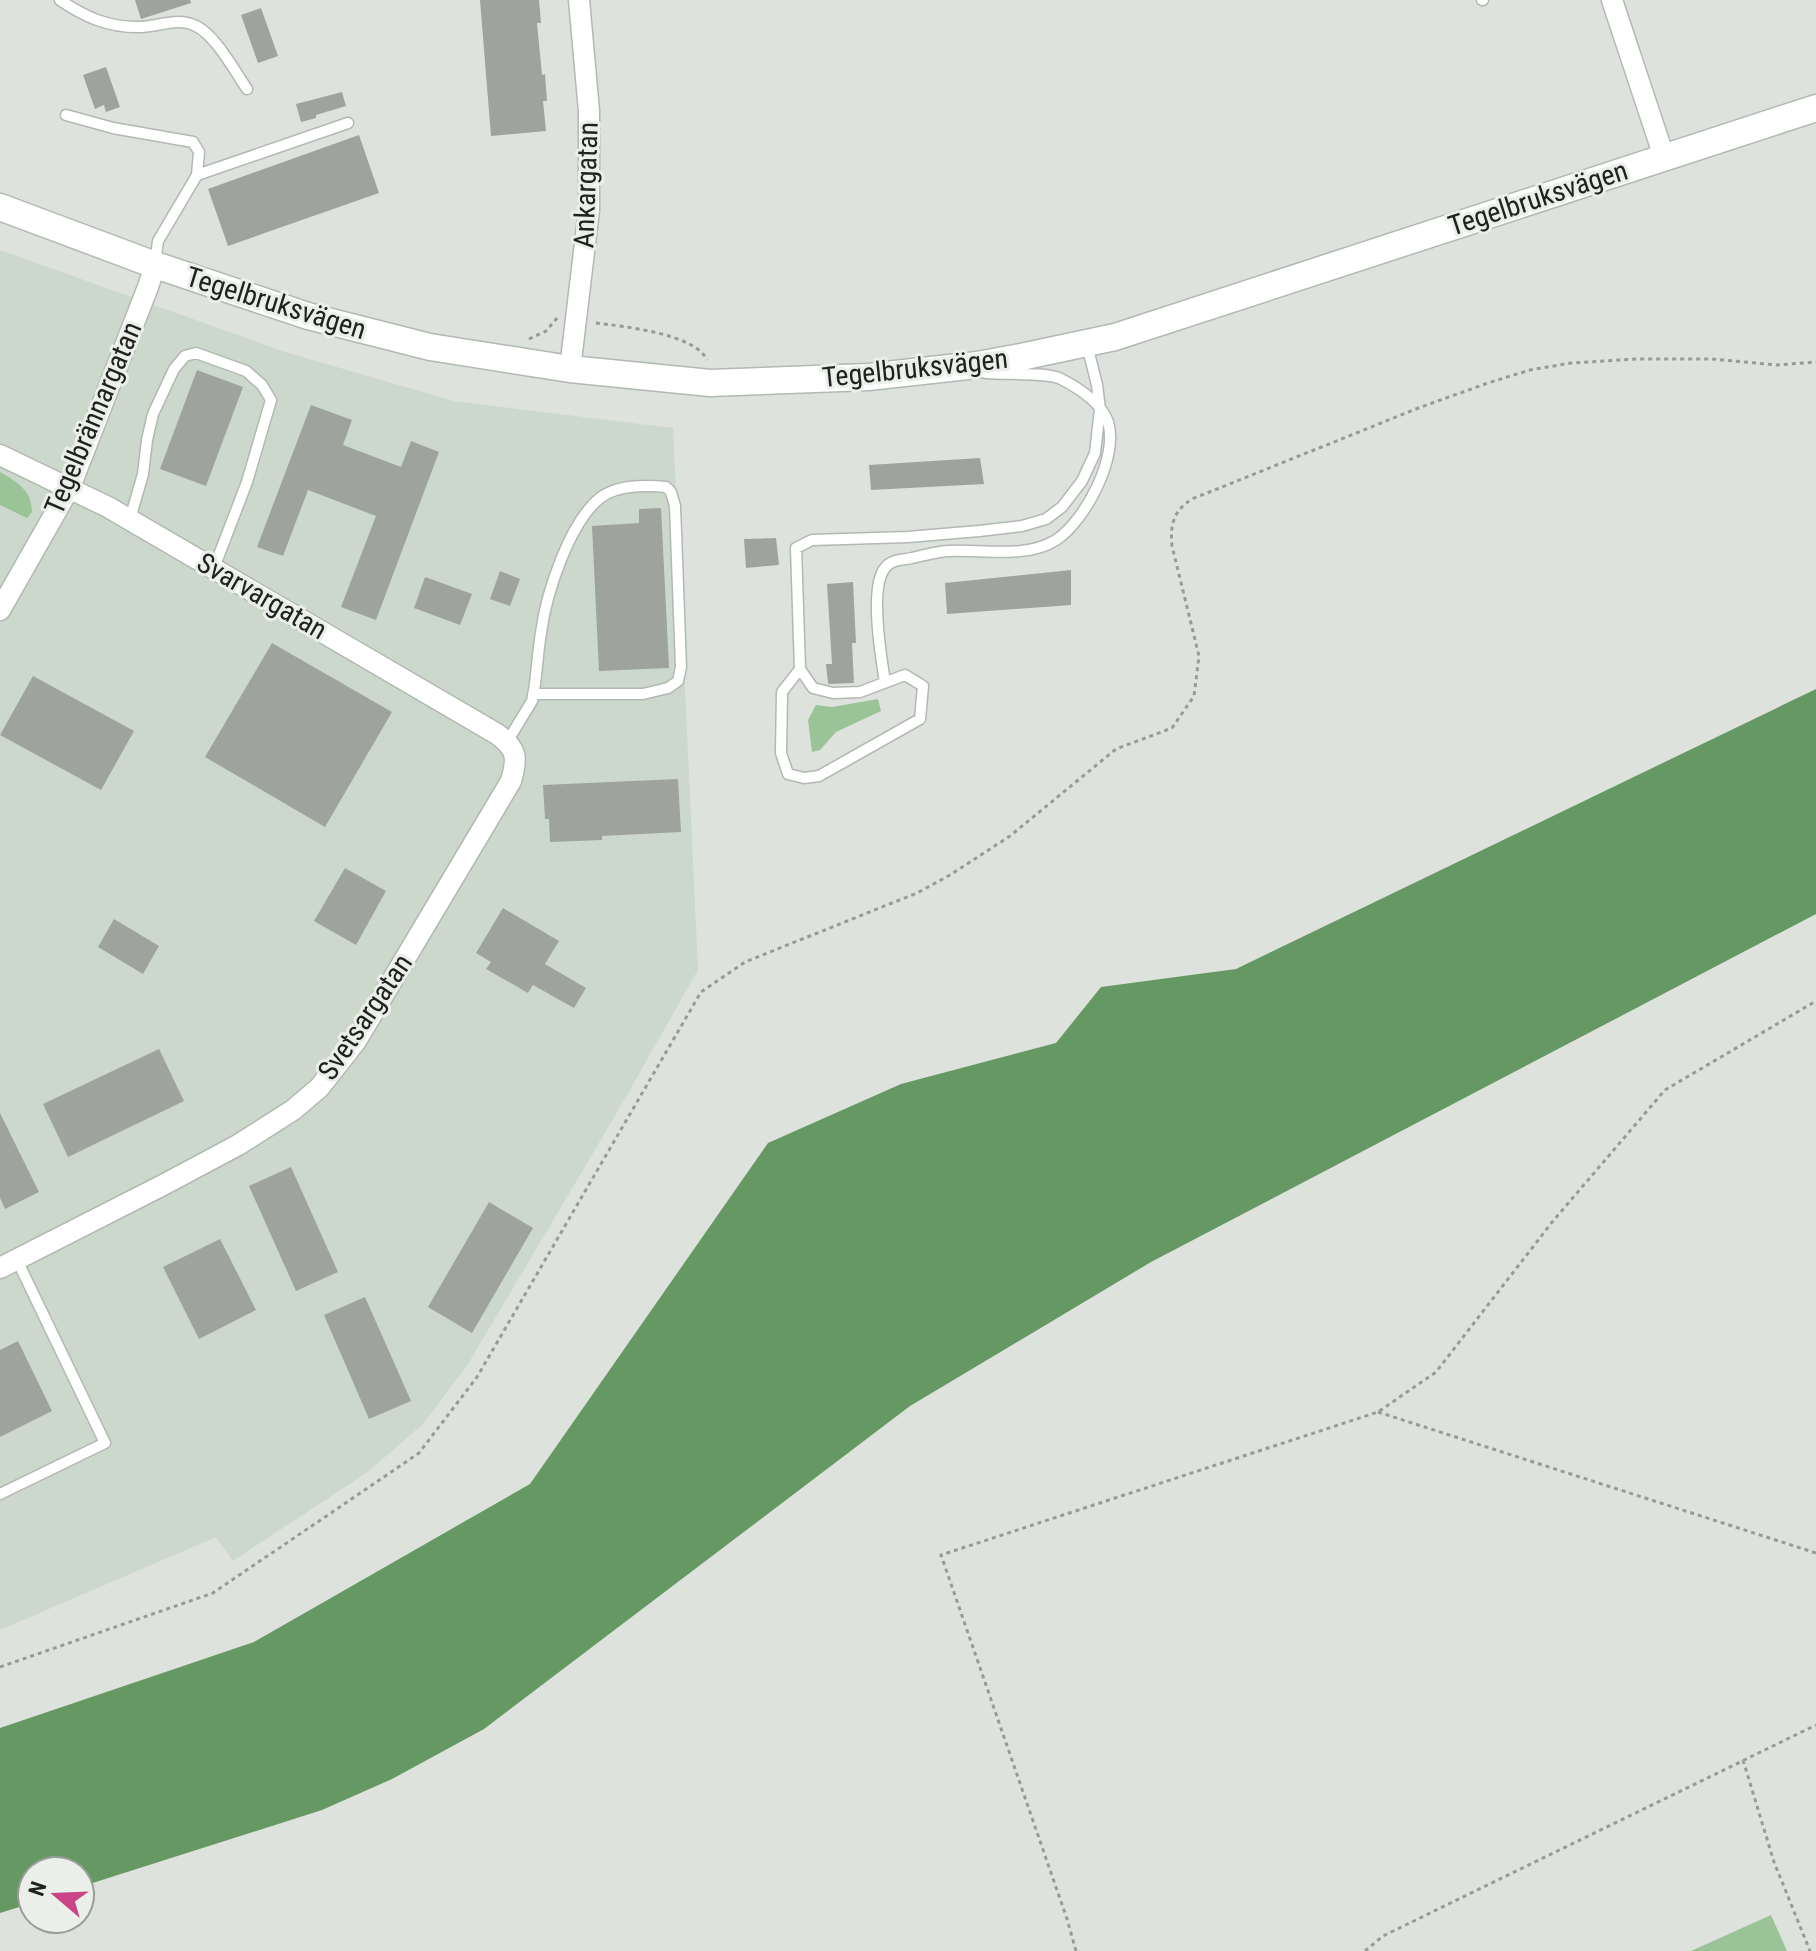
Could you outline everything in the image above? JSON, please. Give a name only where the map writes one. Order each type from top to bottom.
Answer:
[{"type":"street","name":"Ankargatan","points":[[570,369],[589,210],[589,111],[579,0]]},
{"type":"street","points":[[1612,0],[1664,157]]},
{"type":"street","name":"Tegelbruksvägen","points":[[0,207],[155,265],[308,316],[456,352],[570,369],[710,383],[868,377],[1021,357],[1087,344],[1169,320],[1816,108]]},
{"type":"street","name":"Tegelbrännargatan","points":[[0,610],[70,487],[155,265]]},
{"type":"street","name":"Svarvargatan","points":[[0,455],[130,519],[497,734],[511,747]]},
{"type":"street","name":"Svetsargatan","points":[[8,1264],[238,1145],[293,1110],[319,1088],[356,1041],[511,781],[516,764],[511,747]]},
{"type":"lane","points":[[60,0],[79,13],[109,25],[145,27],[179,22],[194,25],[212,40],[247,89]]},
{"type":"lane","points":[[66,115],[113,128],[193,142],[199,152],[197,175],[158,241],[155,265]]},
{"type":"lane","points":[[197,175],[348,123]]},
{"type":"lane","points":[[800,669],[782,692],[781,753],[788,774],[804,778],[819,776],[920,719],[923,686],[905,675],[860,692],[833,693],[813,688],[800,669],[796,548],[812,540],[979,531],[1022,526],[1046,519],[1062,507],[1082,481],[1095,453],[1100,409],[1087,344]]},
{"type":"lane","points":[[130,519],[143,474],[153,414],[174,369],[185,356],[196,353],[246,371],[262,385],[271,400],[247,482],[214,568]]},
{"type":"lane","points":[[885,682],[877,600],[882,570],[890,562],[946,551],[1017,551],[1056,540],[1073,525],[1092,500],[1109,448],[1108,423],[1100,409],[1076,387],[1055,377],[940,369]]},
{"type":"lane","points":[[511,747],[532,701],[541,633],[549,597],[562,558],[585,514],[601,497],[617,489],[666,487],[675,506],[681,667],[678,681],[668,688],[643,694],[533,694]]},
{"type":"lane","points":[[0,1494],[105,1443],[8,1264]]},
{"type":"path","points":[[525,339],[546,331],[557,318],[646,330],[689,344],[704,354],[710,366],[710,383]]},
{"type":"path","points":[[0,1667],[213,1593],[419,1453],[477,1377],[701,992],[745,962],[917,893],[939,881],[1010,836],[1116,749],[1172,728],[1194,696],[1199,656],[1172,546],[1173,519],[1182,505],[1421,407],[1530,370],[1571,363],[1638,359],[1722,360],[1777,365],[1816,362]]},
{"type":"path","points":[[1076,1951],[941,1555],[1378,1412],[1436,1372],[1553,1221],[1665,1090],[1816,1001]]},
{"type":"path","points":[[1378,1412],[1816,1553]]},
{"type":"path","points":[[1365,1951],[1383,1936],[1816,1725]]},
{"type":"path","points":[[1743,1760],[1774,1862],[1810,1951]]},
{"type":"shaded area","points":[[0,250],[285,352],[454,401],[673,428],[698,970],[468,1364],[424,1423],[369,1471],[233,1561],[216,1537],[0,1630]]},
{"type":"shaded area","points":[[0,472],[26,492],[32,512],[27,518],[0,505]]},
{"type":"shaded area","points":[[1816,689],[1816,914],[1151,1262],[910,1406],[484,1729],[392,1779],[322,1810],[96,1882],[96,1855],[16,1855],[16,1908],[0,1913],[0,1728],[254,1642],[530,1484],[768,1143],[901,1084],[1056,1043],[1101,987],[1236,969]]},
{"type":"shaded area","points":[[878,699],[881,711],[836,732],[820,750],[812,752],[808,720],[816,705],[832,707]]},
{"type":"shaded area","points":[[1771,1915],[1787,1951],[1691,1951]]},
{"type":"building","points":[[135,0],[190,0],[191,3],[141,19]]},
{"type":"building","points":[[480,0],[539,0],[541,23],[537,23],[542,75],[545,74],[547,101],[543,101],[546,131],[491,136]]},
{"type":"building","points":[[261,8],[278,56],[258,63],[241,15]]},
{"type":"building","points":[[106,67],[120,107],[106,112],[104,105],[95,109],[83,75]]},
{"type":"building","points":[[342,92],[346,106],[301,122],[296,104]]},
{"type":"building","points":[[359,135],[379,193],[228,246],[208,189]]},
{"type":"building","points":[[197,370],[243,387],[206,486],[160,469]]},
{"type":"building","points":[[311,405],[352,420],[343,445],[401,467],[411,441],[439,452],[376,620],[341,607],[376,516],[308,490],[283,556],[257,547]]},
{"type":"building","points":[[980,458],[984,484],[871,490],[869,465]]},
{"type":"building","points":[[661,508],[669,668],[599,671],[592,526],[639,523],[639,509]]},
{"type":"building","points":[[776,538],[779,565],[746,568],[744,539]]},
{"type":"building","points":[[1071,570],[1071,605],[947,614],[945,583]]},
{"type":"building","points":[[500,571],[520,579],[510,606],[490,599]]},
{"type":"building","points":[[425,577],[472,594],[460,625],[414,608]]},
{"type":"building","points":[[853,582],[854,683],[829,684],[826,664],[832,664],[827,584]]},
{"type":"building","points":[[272,643],[392,712],[325,827],[205,757]]},
{"type":"building","points":[[33,676],[134,731],[101,790],[0,735]]},
{"type":"building","points":[[678,779],[681,832],[550,842],[543,785]]},
{"type":"building","points":[[345,868],[386,891],[356,945],[314,921]]},
{"type":"building","points":[[503,908],[559,941],[545,964],[586,988],[574,1008],[533,985],[528,993],[486,969],[491,962],[476,953]]},
{"type":"building","points":[[114,919],[159,946],[143,974],[98,947]]},
{"type":"building","points":[[159,1049],[184,1101],[68,1157],[43,1104]]},
{"type":"building","points":[[0,1113],[39,1192],[5,1209],[0,1198]]},
{"type":"building","points":[[291,1167],[338,1272],[296,1291],[249,1186]]},
{"type":"building","points":[[489,1202],[533,1228],[472,1333],[428,1307]]},
{"type":"building","points":[[220,1239],[256,1310],[199,1339],[163,1267]]},
{"type":"building","points":[[365,1297],[411,1401],[369,1419],[324,1315]]},
{"type":"building","points":[[18,1341],[52,1411],[0,1437],[0,1350]]}]
